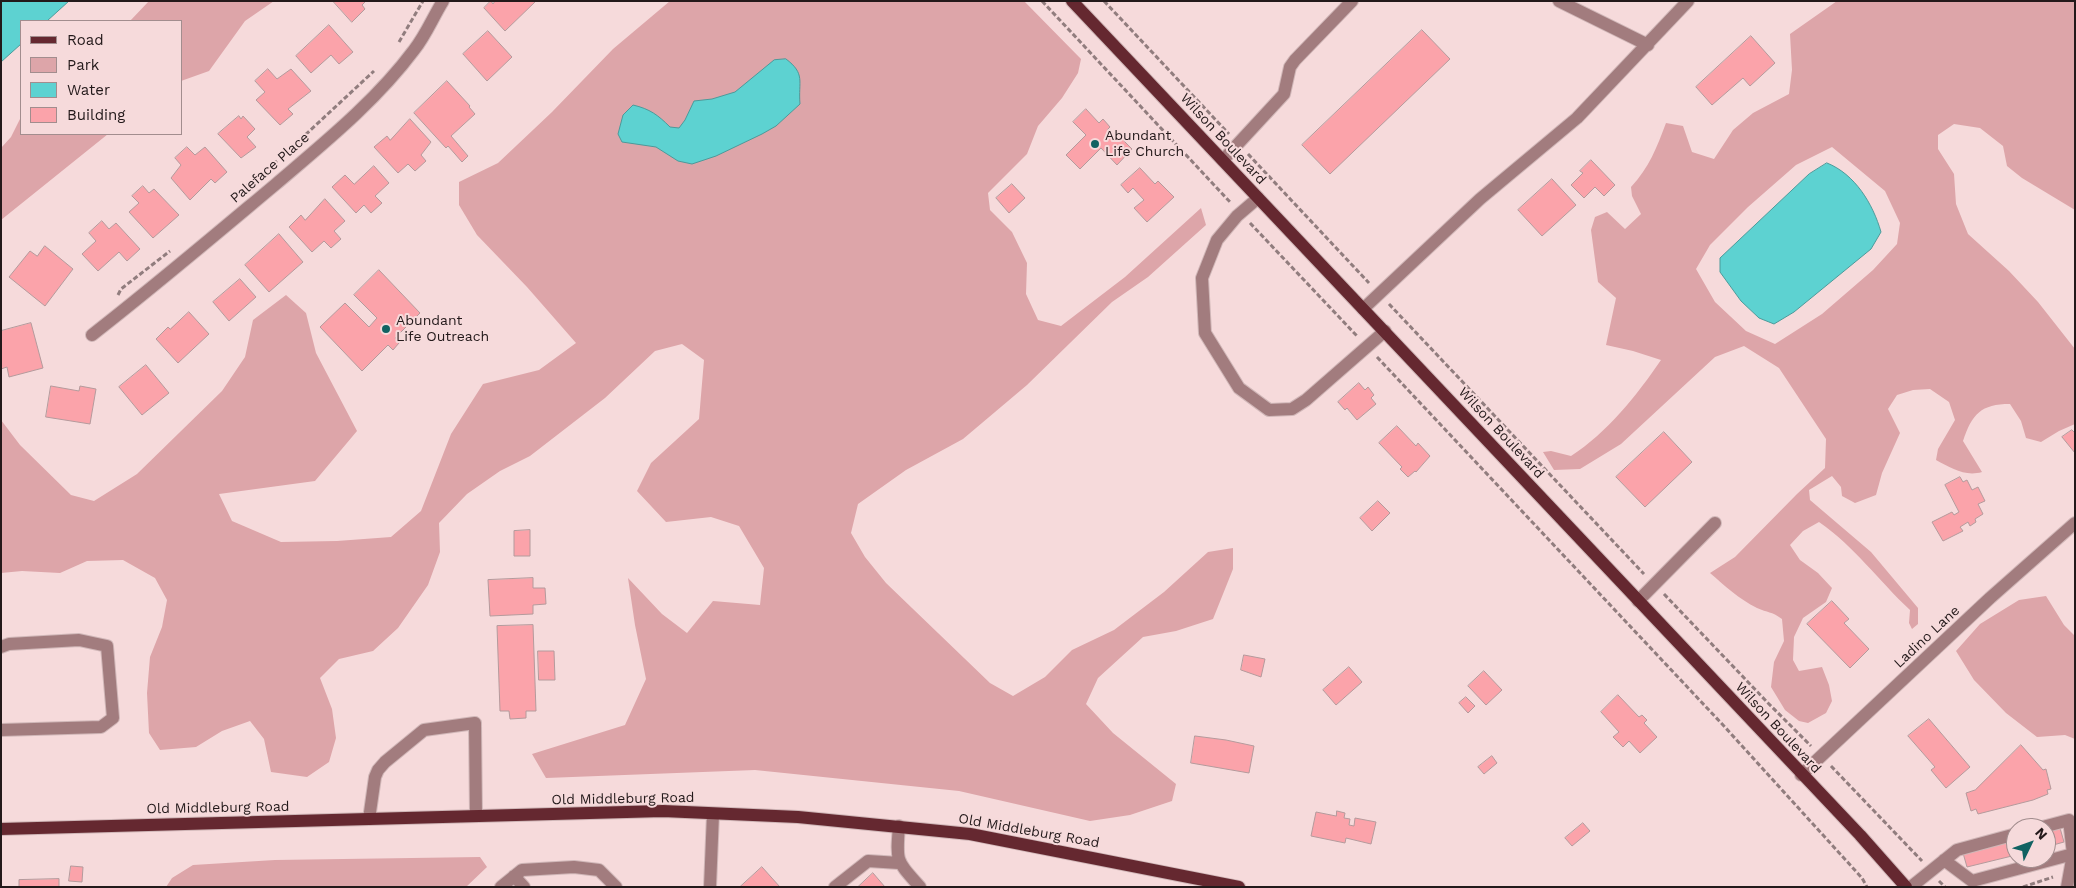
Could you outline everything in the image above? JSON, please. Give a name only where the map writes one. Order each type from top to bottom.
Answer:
[{"type":"main road","name":"Wilson Boulevard","points":[[1072,1],[1801,775],[1860,835],[1906,887]]},
{"type":"main road","name":"Old Middleburg Road","points":[[1,829],[663,812],[798,817],[899,826],[979,836],[1239,887]]},
{"type":"street","name":"Paleface Place","points":[[92,335],[125,310],[318,148],[369,100],[416,49],[443,1]]},
{"type":"street","points":[[1223,160],[1284,94],[1290,67],[1295,60],[1352,1]]},
{"type":"street","points":[[1559,1],[1648,44]]},
{"type":"street","points":[[1363,309],[1480,198],[1577,118],[1688,1]]},
{"type":"street","points":[[1258,198],[1241,213],[1217,240],[1202,278],[1205,333],[1239,388],[1269,410],[1292,409],[1306,400],[1385,332]]},
{"type":"street","points":[[1638,601],[1715,523]]},
{"type":"street","name":"Ladino Lane","points":[[1801,775],[1990,598],[2075,523]]},
{"type":"street","points":[[1,647],[10,644],[79,640],[107,646],[113,718],[101,727],[1,730]]},
{"type":"street","points":[[369,819],[375,777],[385,762],[424,730],[475,723],[476,816]]},
{"type":"street","points":[[710,887],[713,814]]},
{"type":"street","points":[[2056,824],[2069,820],[2073,854],[2067,887]]},
{"type":"street","points":[[899,826],[896,851],[899,863],[920,887]]},
{"type":"street","points":[[1911,887],[1957,850],[2006,837]]},
{"type":"street","points":[[1944,860],[1972,881],[2073,854]]},
{"type":"street","points":[[835,887],[868,861],[899,863]]},
{"type":"street","points":[[501,887],[522,870],[594,868],[605,875],[616,887]]},
{"type":"street","points":[[514,876],[524,887]]},
{"type":"path","points":[[395,48],[423,1]]},
{"type":"path","points":[[1042,1],[1717,718],[1862,878],[1867,887]]},
{"type":"path","points":[[1104,1],[1754,690],[1821,756],[1945,887]]},
{"type":"path","points":[[286,154],[376,70]]},
{"type":"path","points":[[240,192],[279,160]]},
{"type":"path","points":[[125,310],[118,297],[121,289],[174,247]]},
{"type":"green space","points":[[149,1],[274,1],[245,21],[209,71],[182,81],[182,20],[131,20]]},
{"type":"green space","points":[[670,1],[1024,1],[1081,59],[1078,73],[1062,98],[1038,126],[1027,154],[988,193],[990,210],[1012,232],[1027,263],[1026,294],[1038,320],[1061,326],[1125,277],[1201,208],[1206,225],[1148,277],[1112,302],[1027,385],[963,439],[906,470],[858,504],[851,533],[865,557],[886,583],[990,683],[1013,696],[1045,677],[1072,650],[1114,630],[1164,592],[1208,552],[1233,548],[1233,569],[1213,619],[1176,631],[1143,637],[1098,678],[1086,704],[1113,733],[1176,784],[1172,801],[1130,815],[1090,821],[959,791],[755,770],[546,778],[532,754],[625,725],[646,679],[628,578],[662,614],[687,633],[713,601],[760,605],[764,568],[739,526],[711,517],[666,522],[637,491],[651,463],[699,419],[704,360],[682,344],[655,351],[605,398],[530,456],[500,471],[467,494],[439,523],[440,552],[428,585],[398,628],[373,651],[339,659],[320,678],[332,709],[336,738],[329,762],[307,777],[271,772],[264,739],[250,721],[222,731],[196,747],[160,750],[149,733],[147,693],[150,657],[162,627],[167,600],[155,578],[123,560],[87,561],[60,573],[22,571],[1,573],[1,420],[20,445],[71,495],[94,501],[137,474],[222,391],[245,357],[253,320],[286,295],[306,313],[316,353],[357,431],[315,481],[219,494],[232,521],[281,542],[337,541],[391,537],[421,511],[451,434],[483,384],[539,370],[576,343],[527,287],[477,235],[459,205],[459,182],[498,163],[552,112],[613,49]]},
{"type":"green space","points":[[1837,1],[2075,1],[2075,210],[2022,178],[2007,166],[2003,146],[1980,128],[1954,124],[1938,135],[1938,149],[1954,174],[1956,204],[1968,234],[2009,271],[2038,302],[2075,349],[2075,424],[2041,442],[2026,438],[2021,421],[2010,404],[2000,404],[1985,409],[1974,417],[1963,441],[1982,472],[1964,473],[1936,460],[1938,449],[1955,420],[1949,402],[1930,389],[1913,390],[1897,395],[1888,409],[1900,433],[1882,473],[1876,495],[1855,503],[1842,496],[1841,487],[1832,476],[1809,490],[1810,500],[1871,552],[1918,608],[1918,624],[1912,629],[1909,623],[1910,610],[1832,532],[1819,522],[1803,531],[1790,545],[1800,560],[1818,573],[1832,588],[1826,602],[1803,618],[1794,637],[1793,660],[1799,671],[1822,667],[1829,685],[1832,701],[1826,713],[1808,723],[1799,721],[1785,710],[1771,687],[1774,662],[1784,641],[1782,619],[1744,601],[1710,573],[1735,557],[1825,468],[1826,439],[1779,368],[1744,346],[1715,357],[1621,444],[1580,469],[1554,470],[1543,452],[1551,451],[1571,456],[1584,447],[1609,425],[1642,387],[1661,360],[1606,345],[1616,298],[1598,282],[1591,230],[1595,217],[1607,212],[1625,229],[1641,214],[1632,196],[1631,187],[1648,165],[1666,123],[1683,126],[1692,152],[1714,159],[1733,130],[1753,113],[1789,94],[1792,70],[1790,34]],"holes":[[[1832,147],[1885,191],[1900,223],[1897,244],[1873,270],[1822,314],[1775,344],[1746,331],[1715,302],[1696,269],[1710,245],[1748,207],[1796,165]]]},
{"type":"green space","points":[[20,119],[20,135],[107,135],[1,220],[1,148],[11,137]]},
{"type":"green space","points":[[2046,596],[2064,625],[2075,636],[2075,739],[2065,735],[2037,737],[2006,713],[1974,680],[1956,651],[1980,624],[2019,600]]},
{"type":"green space","points":[[480,857],[487,867],[466,887],[166,887],[172,878],[193,865],[275,860]]},
{"type":"water","points":[[1,1],[69,1],[48,20],[20,20],[20,45],[1,62]]},
{"type":"water","points":[[786,59],[799,74],[800,104],[776,126],[716,156],[692,164],[678,161],[656,147],[622,142],[618,134],[623,115],[633,105],[653,113],[670,127],[679,128],[694,101],[712,99],[735,92],[774,60]]},
{"type":"water","points":[[1827,163],[1846,174],[1862,191],[1878,221],[1881,232],[1871,249],[1794,312],[1774,324],[1759,318],[1741,301],[1720,272],[1720,258],[1809,174]]},
{"type":"building","points":[[333,1],[366,1],[362,5],[365,9],[352,22]]},
{"type":"building","points":[[491,1],[493,4],[495,1],[536,1],[505,31],[484,8]]},
{"type":"building","points":[[329,25],[353,52],[339,64],[331,55],[311,73],[296,56]]},
{"type":"building","points":[[1422,30],[1450,59],[1330,174],[1302,145]]},
{"type":"building","points":[[488,31],[512,57],[487,81],[463,54]]},
{"type":"building","points":[[1751,36],[1775,63],[1750,86],[1743,78],[1712,105],[1696,87]]},
{"type":"building","points":[[268,69],[277,79],[291,69],[311,91],[288,109],[293,114],[280,125],[256,100],[265,92],[255,81]]},
{"type":"building","points":[[447,81],[475,114],[451,136],[468,156],[462,162],[448,146],[446,148],[414,113]]},
{"type":"building","points":[[1086,109],[1099,123],[1103,119],[1110,127],[1107,130],[1117,140],[1120,137],[1132,149],[1117,165],[1101,148],[1080,169],[1066,155],[1086,135],[1073,122]]},
{"type":"building","points":[[239,116],[241,119],[243,116],[255,129],[247,137],[256,147],[241,158],[218,134]]},
{"type":"building","points":[[410,119],[431,142],[421,155],[426,161],[415,171],[408,164],[398,173],[374,147],[387,136],[390,140]]},
{"type":"building","points":[[187,147],[195,155],[205,147],[227,172],[215,183],[211,179],[190,200],[171,178],[181,165],[175,158]]},
{"type":"building","points":[[1591,160],[1615,185],[1604,196],[1595,187],[1584,198],[1571,185],[1583,173],[1580,171]]},
{"type":"building","points":[[374,166],[389,183],[375,196],[382,203],[371,213],[364,205],[356,213],[332,187],[345,175],[354,184]]},
{"type":"building","points":[[1140,168],[1155,184],[1158,181],[1174,197],[1147,222],[1134,208],[1144,200],[1133,188],[1128,193],[1121,185]]},
{"type":"building","points":[[1552,179],[1576,205],[1542,236],[1518,210]]},
{"type":"building","points":[[1012,184],[1025,198],[1009,213],[996,198]]},
{"type":"building","points":[[143,186],[149,193],[154,189],[179,215],[153,238],[129,212],[139,203],[132,196]]},
{"type":"building","points":[[325,199],[345,221],[334,231],[341,239],[331,248],[324,241],[312,252],[289,227],[301,215],[305,220]]},
{"type":"building","points":[[102,221],[109,229],[116,223],[140,249],[127,261],[119,252],[98,271],[82,254],[96,241],[89,233]]},
{"type":"building","points":[[279,234],[303,262],[269,292],[245,265]]},
{"type":"building","points":[[45,246],[73,269],[45,306],[9,277],[30,251],[37,256]]},
{"type":"building","points":[[379,270],[420,313],[395,338],[399,343],[393,350],[388,345],[362,371],[320,327],[345,303],[369,327],[377,318],[354,295]]},
{"type":"building","points":[[240,279],[256,297],[229,321],[213,302]]},
{"type":"building","points":[[189,312],[209,334],[178,363],[156,339],[168,327],[170,329]]},
{"type":"building","points":[[31,323],[43,368],[9,377],[7,367],[1,369],[1,331]]},
{"type":"building","points":[[146,365],[169,393],[142,415],[119,387]]},
{"type":"building","points":[[1359,383],[1365,390],[1368,387],[1374,395],[1371,398],[1376,404],[1357,420],[1347,408],[1345,410],[1338,402]]},
{"type":"building","points":[[51,386],[79,391],[80,386],[96,389],[90,424],[46,417]]},
{"type":"building","points":[[1397,426],[1416,446],[1418,443],[1430,456],[1416,472],[1408,477],[1400,469],[1402,467],[1379,443]]},
{"type":"building","points":[[2072,430],[2075,433],[2075,453],[2062,437]]},
{"type":"building","points":[[1664,432],[1692,462],[1645,507],[1616,477]]},
{"type":"building","points":[[1960,477],[1963,482],[1967,480],[1972,490],[1978,487],[1985,501],[1978,504],[1983,514],[1975,519],[1976,522],[1970,526],[1968,522],[1960,527],[1963,531],[1943,541],[1932,522],[1952,512],[1954,515],[1959,512],[1945,485]]},
{"type":"building","points":[[1378,501],[1390,513],[1372,531],[1360,518]]},
{"type":"building","points":[[530,530],[530,556],[514,556],[514,531]]},
{"type":"building","points":[[533,578],[533,588],[545,588],[546,604],[533,605],[533,614],[490,616],[488,580]]},
{"type":"building","points":[[1832,601],[1849,619],[1844,623],[1869,649],[1850,668],[1807,624]]},
{"type":"building","points":[[533,625],[536,711],[526,711],[526,718],[510,719],[509,711],[500,711],[497,626]]},
{"type":"building","points":[[538,651],[554,651],[555,680],[539,680]]},
{"type":"building","points":[[1244,655],[1265,659],[1261,677],[1241,670]]},
{"type":"building","points":[[1349,667],[1362,682],[1336,705],[1323,690]]},
{"type":"building","points":[[1484,671],[1502,690],[1486,705],[1468,686]]},
{"type":"building","points":[[1618,695],[1639,717],[1642,715],[1647,720],[1644,723],[1657,737],[1640,753],[1629,741],[1623,747],[1613,737],[1619,732],[1601,712]]},
{"type":"building","points":[[1466,697],[1475,706],[1468,713],[1459,703]]},
{"type":"building","points":[[1929,719],[1970,767],[1946,788],[1931,770],[1935,767],[1908,736]]},
{"type":"building","points":[[1195,736],[1254,746],[1249,773],[1191,763]]},
{"type":"building","points":[[2021,745],[2043,770],[2046,769],[2051,789],[2047,790],[2048,794],[2033,800],[1978,814],[1976,809],[1971,811],[1966,793],[1975,790]]},
{"type":"building","points":[[1492,756],[1497,763],[1484,774],[1478,767]]},
{"type":"building","points":[[1337,811],[1345,813],[1344,818],[1350,819],[1349,825],[1354,826],[1355,818],[1376,822],[1371,844],[1346,838],[1345,843],[1311,836],[1316,812],[1336,816]]},
{"type":"building","points":[[1583,823],[1590,831],[1572,846],[1565,838]]},
{"type":"building","points":[[2060,828],[2064,842],[2056,844],[2056,829]]},
{"type":"building","points":[[2006,842],[2006,857],[1967,867],[1963,853]]},
{"type":"building","points":[[71,866],[83,867],[82,882],[69,881]]},
{"type":"building","points":[[762,867],[780,887],[740,887]]},
{"type":"building","points":[[873,873],[885,887],[858,887]]},
{"type":"building","points":[[59,879],[59,887],[19,887],[19,880]]},
{"type":"place","name":"Abundant Life Church","points":[[1095,144]]},
{"type":"place","name":"Abundant Life Outreach","points":[[386,329]]}]
